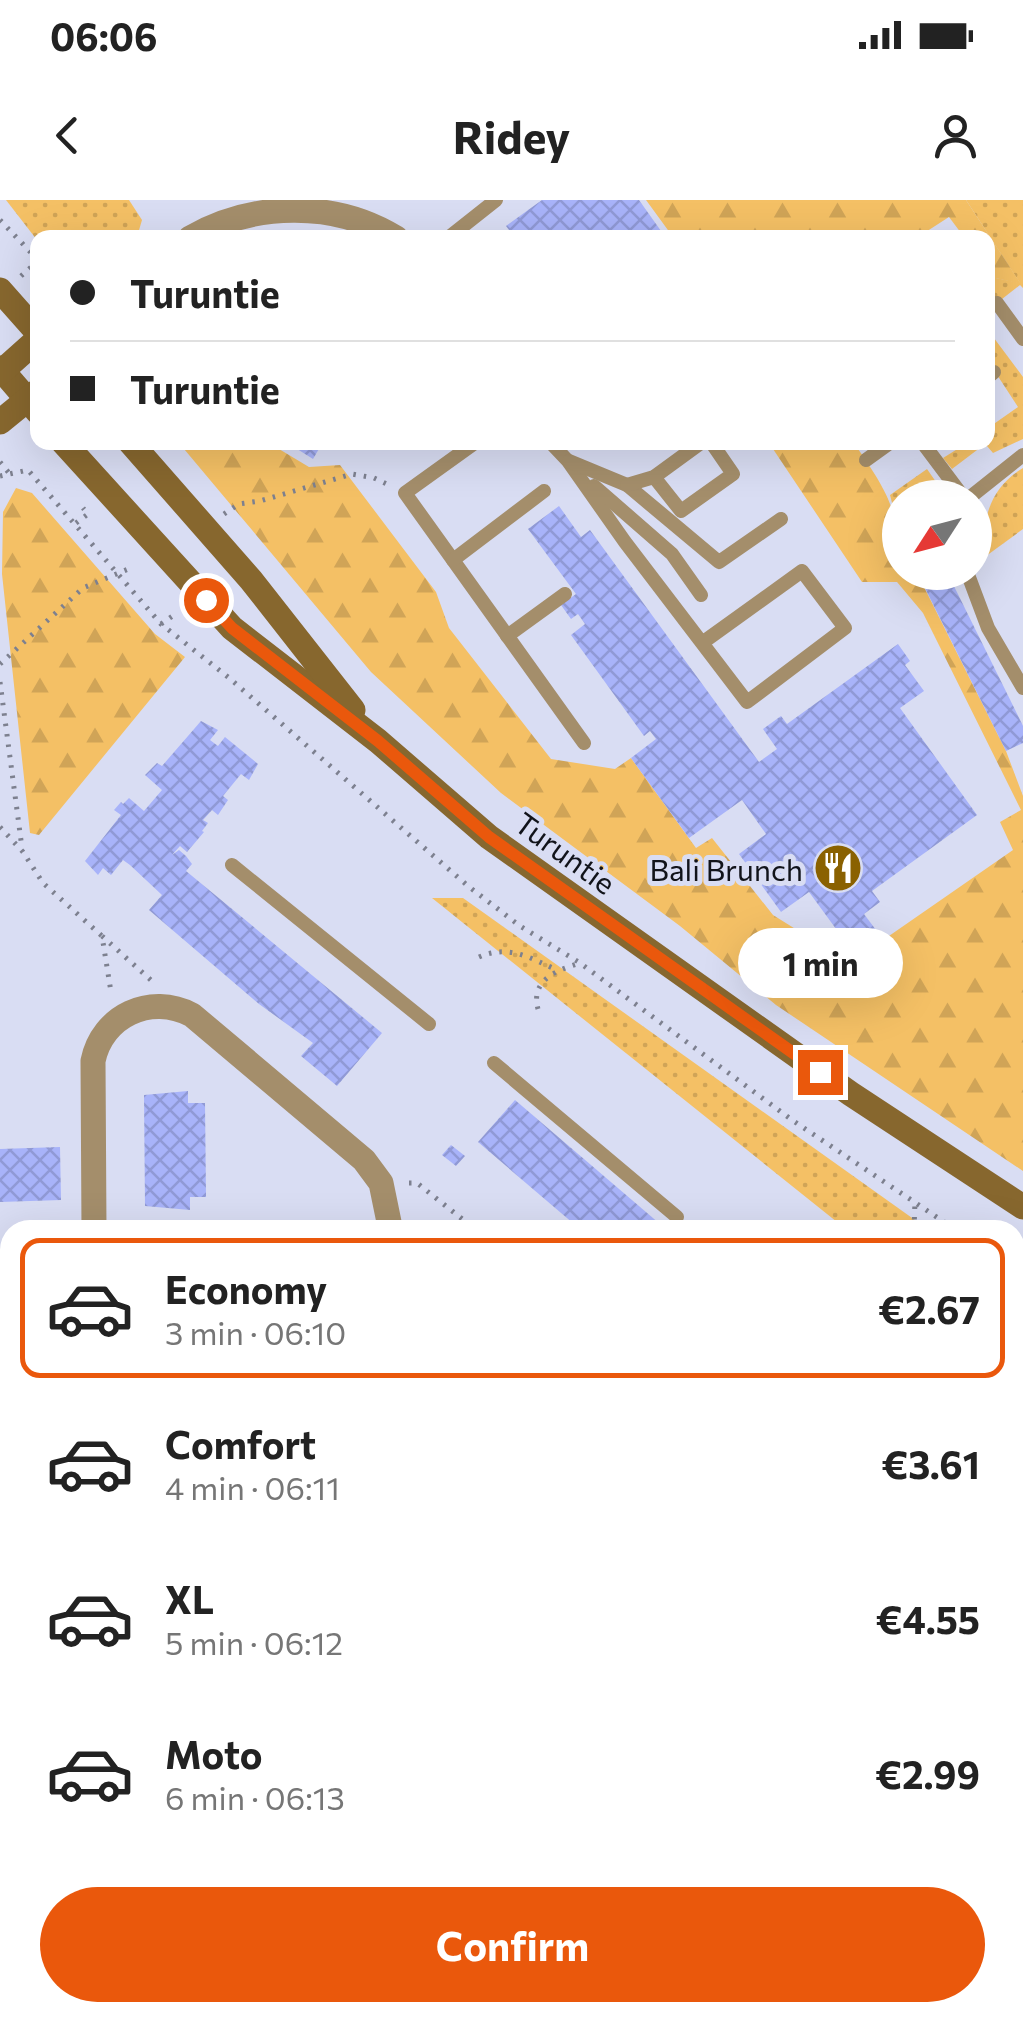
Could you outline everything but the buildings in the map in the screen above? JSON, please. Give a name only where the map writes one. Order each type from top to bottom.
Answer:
[{"type":"main road","points":[[0,290],[30,326]]},
{"type":"main road","points":[[30,344],[1,371],[30,397]]},
{"type":"main road","points":[[0,422],[30,403]]},
{"type":"main road","name":"Turuntie","points":[[70,450],[232,628],[378,741],[489,837],[851,1094],[1023,1207]]},
{"type":"main road","name":"Turuntie","points":[[137,450],[250,580],[378,741]]},
{"type":"street","points":[[209,230],[242,216],[306,210],[383,230]]},
{"type":"street","points":[[94,1220],[93,1062],[115,1008],[157,1005],[192,1014],[364,1160],[381,1183],[389,1220]]},
{"type":"lane","points":[[458,230],[496,200]]},
{"type":"lane","points":[[996,303],[1023,339]]},
{"type":"lane","points":[[465,450],[405,493],[584,743]]},
{"type":"lane","points":[[558,450],[672,554],[700,594]]},
{"type":"lane","points":[[627,484],[654,477],[691,450]]},
{"type":"lane","points":[[654,477],[680,512],[734,474],[717,450]]},
{"type":"lane","points":[[866,460],[880,450]]},
{"type":"lane","points":[[928,450],[952,480]]},
{"type":"lane","points":[[990,480],[1023,455]]},
{"type":"lane","points":[[568,460],[627,484],[719,562],[781,519]]},
{"type":"lane","points":[[568,460],[625,542],[746,702],[845,628],[802,571],[702,643]]},
{"type":"lane","points":[[453,560],[544,491]]},
{"type":"lane","points":[[974,590],[988,628],[1023,688]]},
{"type":"lane","points":[[507,636],[566,594]]},
{"type":"lane","points":[[232,864],[429,1024]]},
{"type":"lane","points":[[494,1063],[677,1217]]},
{"type":"path","points":[[0,220],[30,252]]},
{"type":"path","points":[[0,462],[8,473]]},
{"type":"path","points":[[0,476],[28,470],[161,624],[254,698],[468,886],[520,926],[580,963],[792,1120],[942,1220]]},
{"type":"path","points":[[0,485],[8,473]]},
{"type":"path","points":[[222,515],[239,504],[352,474],[374,478],[405,493]]},
{"type":"path","points":[[76,500],[88,514],[76,523]]},
{"type":"path","points":[[0,664],[83,588],[133,567]]},
{"type":"path","points":[[161,624],[174,615]]},
{"type":"path","points":[[0,682],[23,852]]},
{"type":"path","points":[[0,828],[23,852],[43,883],[155,984]]},
{"type":"path","points":[[102,936],[115,1008]]},
{"type":"path","points":[[480,957],[506,951],[523,954],[556,970]]},
{"type":"path","points":[[538,1009],[535,999],[542,982],[556,970],[580,963]]},
{"type":"path","points":[[141,988],[166,986]]},
{"type":"path","points":[[115,1008],[126,992]]},
{"type":"path","points":[[407,1174],[463,1220]]},
{"type":"path","points":[[381,1183],[417,1184]]},
{"type":"path","points":[[914,1201],[914,1220]]},
{"type":"green space","points":[[6,200],[129,200],[142,220],[139,230],[30,231]]},
{"type":"green space","points":[[646,200],[966,200],[986,230],[959,230],[949,217],[929,230],[668,230]]},
{"type":"green space","points":[[966,200],[1023,200],[1023,288],[1020,285],[995,305],[995,278],[1020,283],[995,245],[995,230],[986,230]]},
{"type":"green space","points":[[995,244],[1021,284],[995,278]]},
{"type":"green space","points":[[995,339],[1023,377],[1023,439],[993,453],[995,423],[1018,407],[995,372]]},
{"type":"green space","points":[[185,450],[281,450],[309,467],[340,465],[436,592],[449,628],[551,759],[615,769],[631,758],[696,848],[712,838],[773,915],[850,963],[1013,850],[1000,822],[1021,810],[923,613],[904,590],[926,590],[1006,751],[1023,796],[1023,1171],[776,1005],[680,926],[501,793],[371,672]]},
{"type":"green space","points":[[774,450],[859,450],[882,488],[882,582],[862,582]]},
{"type":"green space","points":[[956,450],[977,450],[952,469],[943,458]]},
{"type":"green space","points":[[1023,468],[1023,529],[992,552],[992,503],[1011,476]]},
{"type":"green space","points":[[927,469],[935,480],[911,480]]},
{"type":"green space","points":[[16,488],[32,493],[155,634],[185,657],[39,835],[30,833],[2,574],[3,512]]},
{"type":"green space","points":[[432,898],[463,898],[915,1220],[834,1220]]},
{"type":"place","name":"Bali Brunch","points":[[838,868]]},
{"type":"route","points":[[206,600],[232,628],[378,741],[489,837],[820,1072]]}]
